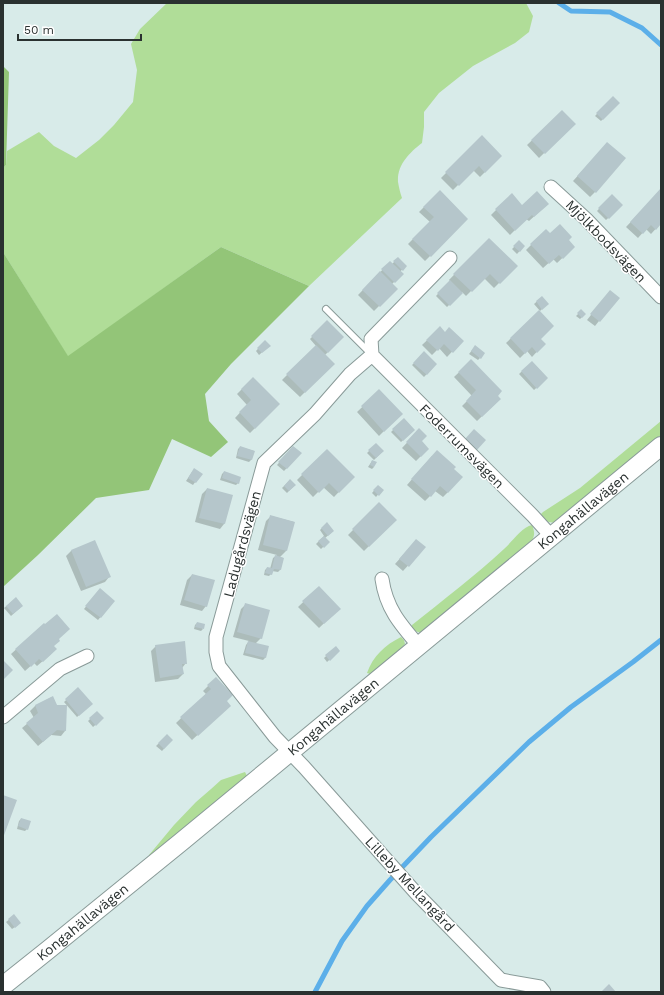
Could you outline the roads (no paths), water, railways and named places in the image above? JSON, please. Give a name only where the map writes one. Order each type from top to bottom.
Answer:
[{"type":"street","name":"Mjölkbodsvägen","points":[[551,187],[586,219],[661,297]]},
{"type":"street","points":[[372,355],[371,339],[450,258]]},
{"type":"street","name":"Foderrumsvägen","points":[[372,355],[552,537]]},
{"type":"street","name":"Ladugårdsvägen","points":[[290,752],[260,719],[219,666],[216,652],[216,637],[264,463],[315,414],[350,374],[372,355]]},
{"type":"street","name":"Kongahällavägen","points":[[3,986],[114,897],[661,446]]},
{"type":"street","points":[[382,578],[384,591],[390,606],[403,628],[419,646]]},
{"type":"street","points":[[3,717],[60,669],[87,656]]},
{"type":"street","name":"Lilleby Mellangård","points":[[290,752],[416,893],[501,980],[540,987],[544,992]]},
{"type":"lane","points":[[326,309],[372,355]]},
{"type":"waterway","points":[[559,3],[571,11],[610,12],[642,28],[661,45]]},
{"type":"waterway","points":[[315,992],[342,941],[367,906],[431,837],[529,742],[571,707],[661,640]]}]
